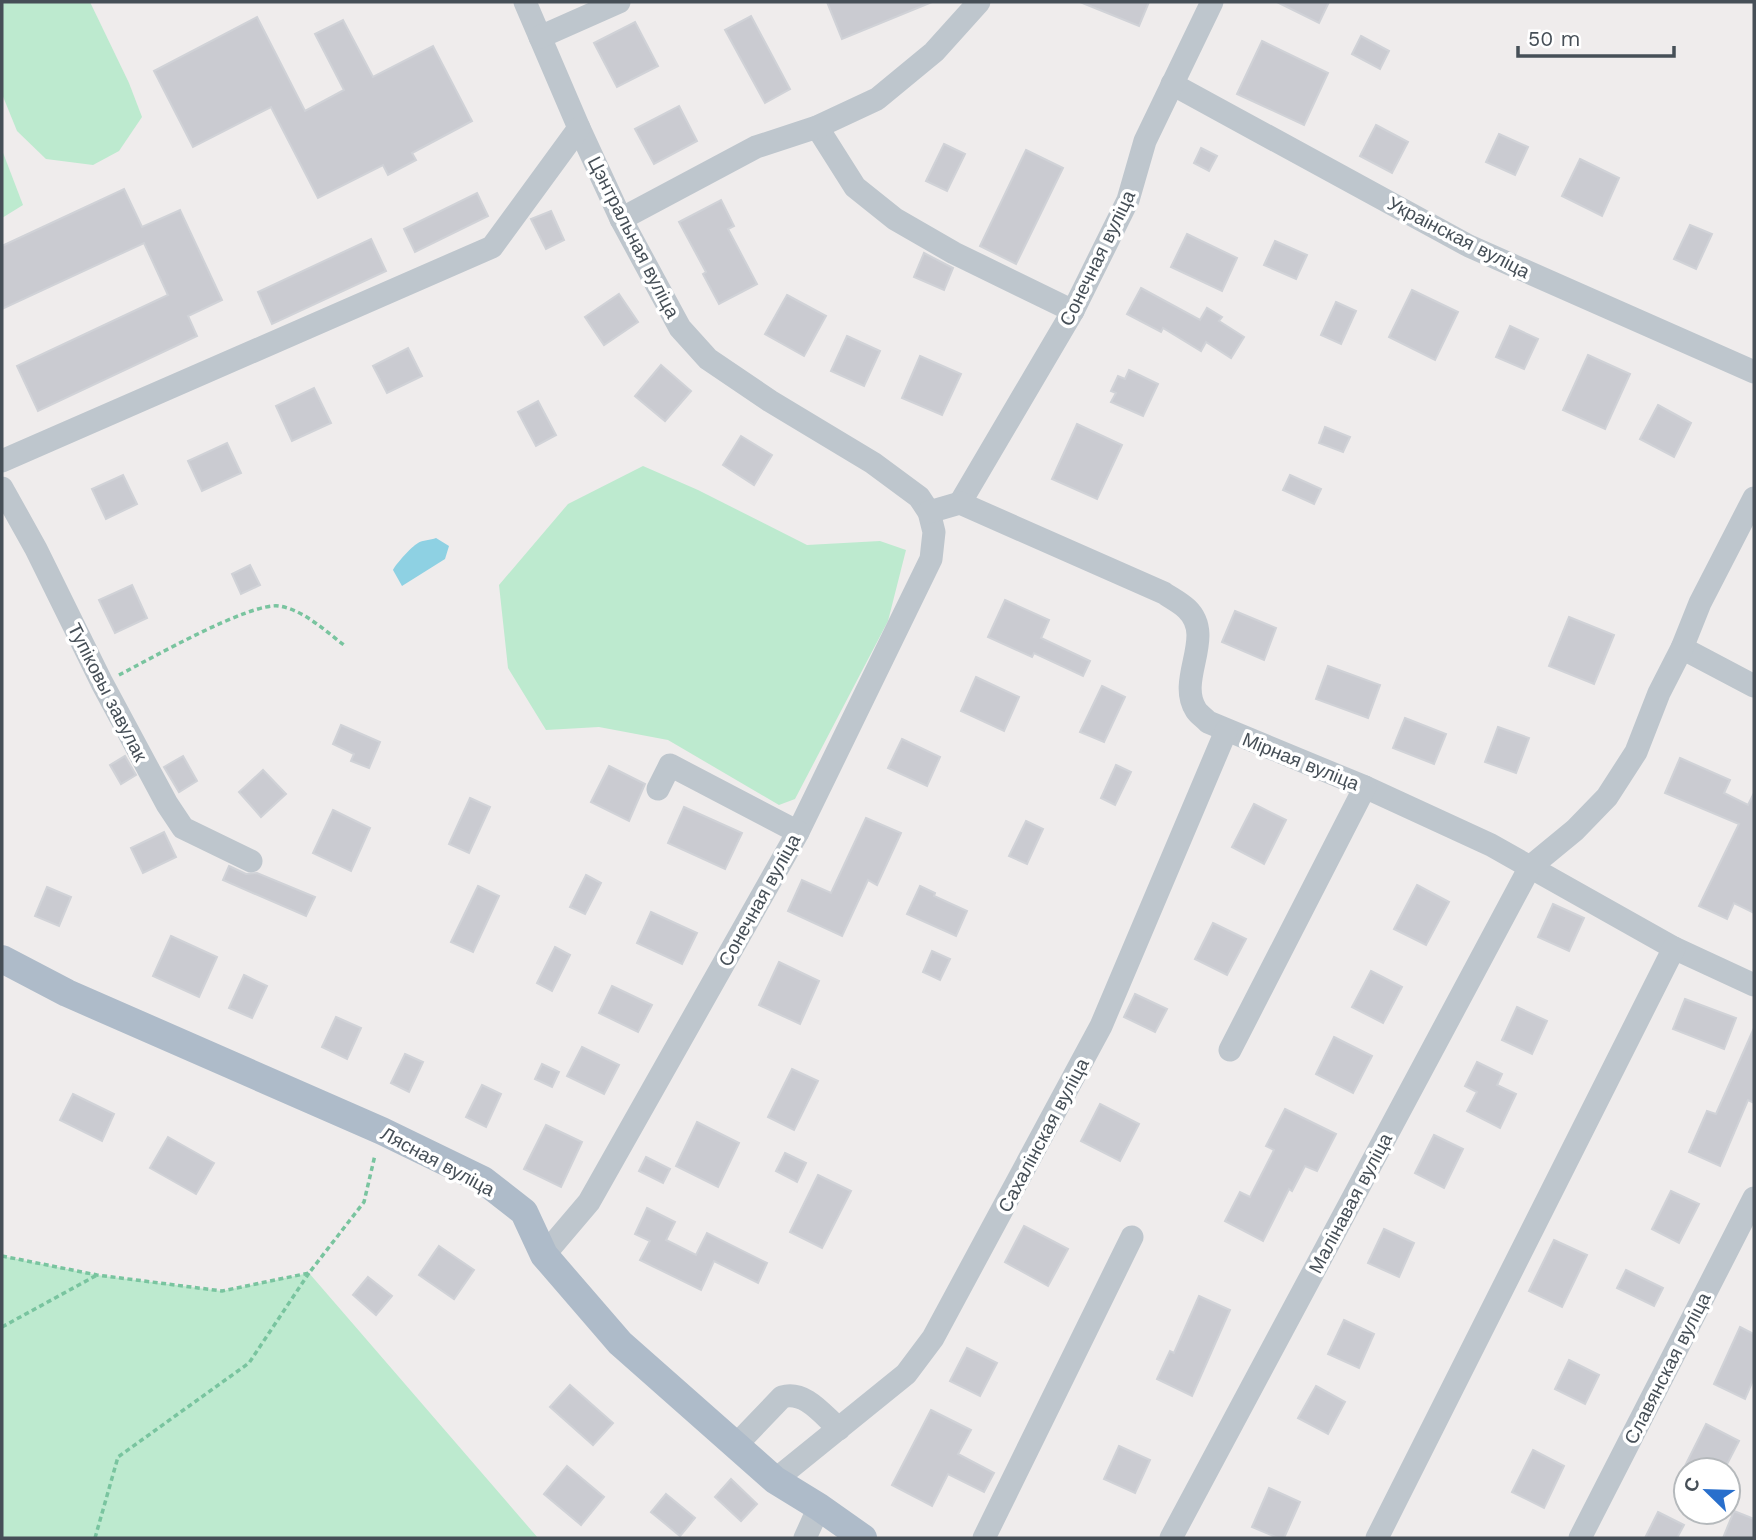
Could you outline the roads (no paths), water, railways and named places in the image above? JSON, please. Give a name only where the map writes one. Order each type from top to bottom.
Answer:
[{"type":"main road","name":"Лясная вуліца","points":[[2,959],[67,993],[382,1131],[483,1180],[524,1212],[544,1255],[620,1343],[775,1479],[863,1538]]},
{"type":"street","name":"Цэнтральная вуліца","points":[[525,2],[621,219],[680,328],[708,359],[769,401],[873,463],[919,497],[931,519]]},
{"type":"street","points":[[540,37],[619,2]]},
{"type":"street","points":[[621,219],[756,147],[817,127],[877,99],[934,52],[979,2]]},
{"type":"street","name":"Сонечная вуліца","points":[[960,503],[1073,311],[1128,200],[1145,141],[1212,2]]},
{"type":"street","name":"Украінская вуліца","points":[[1172,84],[1469,246],[1754,372]]},
{"type":"street","points":[[817,127],[855,187],[895,219],[954,253],[1073,311]]},
{"type":"street","points":[[2,461],[492,247],[579,128]]},
{"type":"street","name":"Тупіковы завулак","points":[[2,488],[36,549],[102,683],[167,804],[183,828],[251,861]]},
{"type":"street","points":[[1530,867],[1575,830],[1607,797],[1636,752],[1700,603],[1754,498]]},
{"type":"street","points":[[931,519],[960,503]]},
{"type":"street","name":"Мірная вуліца","points":[[960,503],[1164,593],[1188,609],[1198,625],[1198,646],[1190,690],[1196,710],[1208,722],[1365,787],[1491,845],[1674,948],[1754,985]]},
{"type":"street","name":"Сонечная вуліца","points":[[544,1255],[589,1202],[798,832],[931,559],[934,533],[931,519]]},
{"type":"street","points":[[1682,648],[1754,686]]},
{"type":"street","name":"Сахалінская вуліца","points":[[775,1479],[906,1374],[933,1338],[1101,1026],[1226,731]]},
{"type":"street","points":[[658,789],[670,765],[798,832]]},
{"type":"street","points":[[1230,1049],[1365,787]]},
{"type":"street","name":"Малінавая вуліца","points":[[1171,1538],[1530,867]]},
{"type":"street","points":[[1377,1538],[1674,948]]},
{"type":"street","name":"Славянская вуліца","points":[[1580,1538],[1754,1198]]},
{"type":"street","points":[[984,1538],[1132,1237]]},
{"type":"street","points":[[737,1444],[782,1397],[791,1394],[802,1397],[839,1429]]},
{"type":"street","points":[[805,1538],[819,1507]]},
{"type":"water","points":[[436,538],[449,546],[445,559],[402,586],[393,570],[395,567],[415,545]]}]
